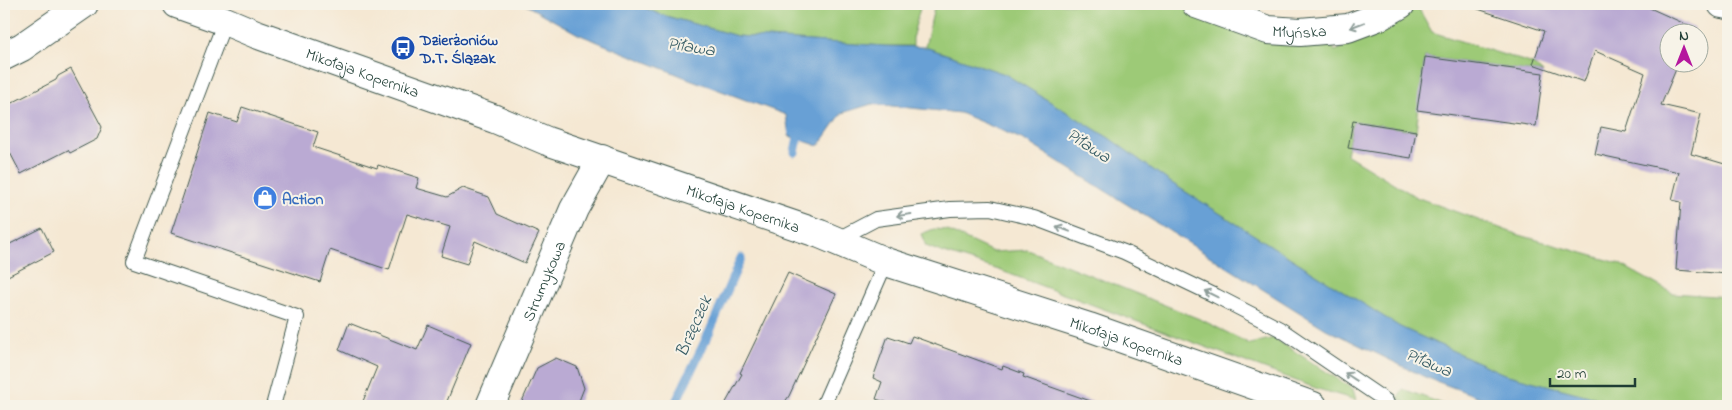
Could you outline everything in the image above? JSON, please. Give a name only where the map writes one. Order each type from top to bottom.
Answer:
[{"type":"street","points":[[4,56],[22,47],[84,4]]},
{"type":"street","name":"Mikołaja Kopernika","points":[[177,4],[495,119],[547,141],[836,240],[886,262],[1089,327],[1313,406]]},
{"type":"street","name":"Młyńska","points":[[1196,4],[1268,30],[1300,32],[1348,28],[1380,16],[1401,4]]},
{"type":"street","points":[[1722,4],[1728,5]]},
{"type":"street","name":"Strumykowa","points":[[490,406],[574,209],[602,159]]},
{"type":"lane","points":[[225,20],[134,261],[297,316],[273,406]]},
{"type":"lane","points":[[836,240],[876,219],[950,209],[990,208],[1034,218],[1124,252],[1280,329],[1386,401],[1388,406]]},
{"type":"lane","points":[[823,406],[886,262]]},
{"type":"green space","points":[[636,4],[921,4],[913,35],[913,46],[885,46],[737,36],[659,14]]},
{"type":"green space","points":[[935,4],[1181,4],[1208,18],[1328,40],[1335,51],[1405,19],[1408,5],[1416,4],[1432,32],[1533,64],[1543,73],[1425,57],[1416,131],[1353,121],[1346,154],[1416,197],[1516,234],[1618,263],[1672,293],[1728,297],[1728,406],[1627,406],[1504,374],[1400,327],[1170,182],[1109,138],[1005,74],[925,47]]},
{"type":"green space","points":[[934,229],[946,230],[993,252],[1028,250],[1202,320],[1250,344],[1274,338],[1353,389],[1356,400],[1318,389],[999,270],[926,246],[921,234]]},
{"type":"green space","points":[[1403,389],[1448,406],[1411,406],[1398,399]]},
{"type":"water","name":"Piława","points":[[524,4],[636,4],[659,14],[737,36],[925,47],[1005,74],[1109,138],[1170,182],[1400,327],[1504,374],[1627,406],[1503,406],[1425,377],[1326,329],[1024,140],[960,113],[872,104],[842,113],[819,146],[789,136],[786,115],[684,77],[578,34]]},
{"type":"building","points":[[1476,4],[1641,4],[1681,22],[1660,22],[1660,72],[1675,72],[1661,105],[1701,114],[1691,154],[1728,165],[1728,274],[1676,270],[1681,202],[1672,200],[1679,172],[1595,154],[1601,127],[1626,132],[1645,73],[1595,51],[1584,82],[1533,64],[1544,31],[1475,8]]},
{"type":"building","points":[[1425,57],[1543,73],[1536,126],[1417,110]]},
{"type":"building","points":[[71,69],[102,127],[97,139],[70,153],[68,150],[21,174],[4,141],[4,107],[56,80],[58,76]]},
{"type":"building","name":"Action","points":[[242,107],[318,132],[313,147],[377,168],[378,165],[419,178],[416,188],[447,197],[463,188],[489,197],[497,214],[539,233],[525,263],[475,241],[467,264],[441,256],[450,227],[407,214],[389,270],[330,250],[320,282],[171,233],[210,113],[237,122]]},
{"type":"building","points":[[1353,121],[1416,131],[1411,158],[1348,148]]},
{"type":"building","points":[[42,228],[54,252],[4,278],[4,247]]},
{"type":"building","points":[[788,273],[836,294],[789,396],[782,406],[724,406],[742,374],[740,373]]},
{"type":"building","points":[[349,323],[417,350],[428,325],[471,343],[445,406],[361,406],[377,367],[339,350]]},
{"type":"building","points":[[888,336],[909,343],[912,336],[1002,369],[1003,366],[1024,374],[1023,377],[1096,403],[1096,406],[898,406],[876,399],[882,382],[873,378]]},
{"type":"building","points":[[556,358],[577,367],[584,388],[577,406],[520,406],[537,368]]},
{"type":"waterway","name":"Brzęczek","points":[[795,152],[800,128]]},
{"type":"waterway","name":"Brzęczek","points":[[674,406],[710,331],[741,258]]},
{"type":"place","name":"Dzierżoniów D.T. Ślązak","points":[[403,48]]},
{"type":"place","name":"Action","points":[[265,198]]}]
